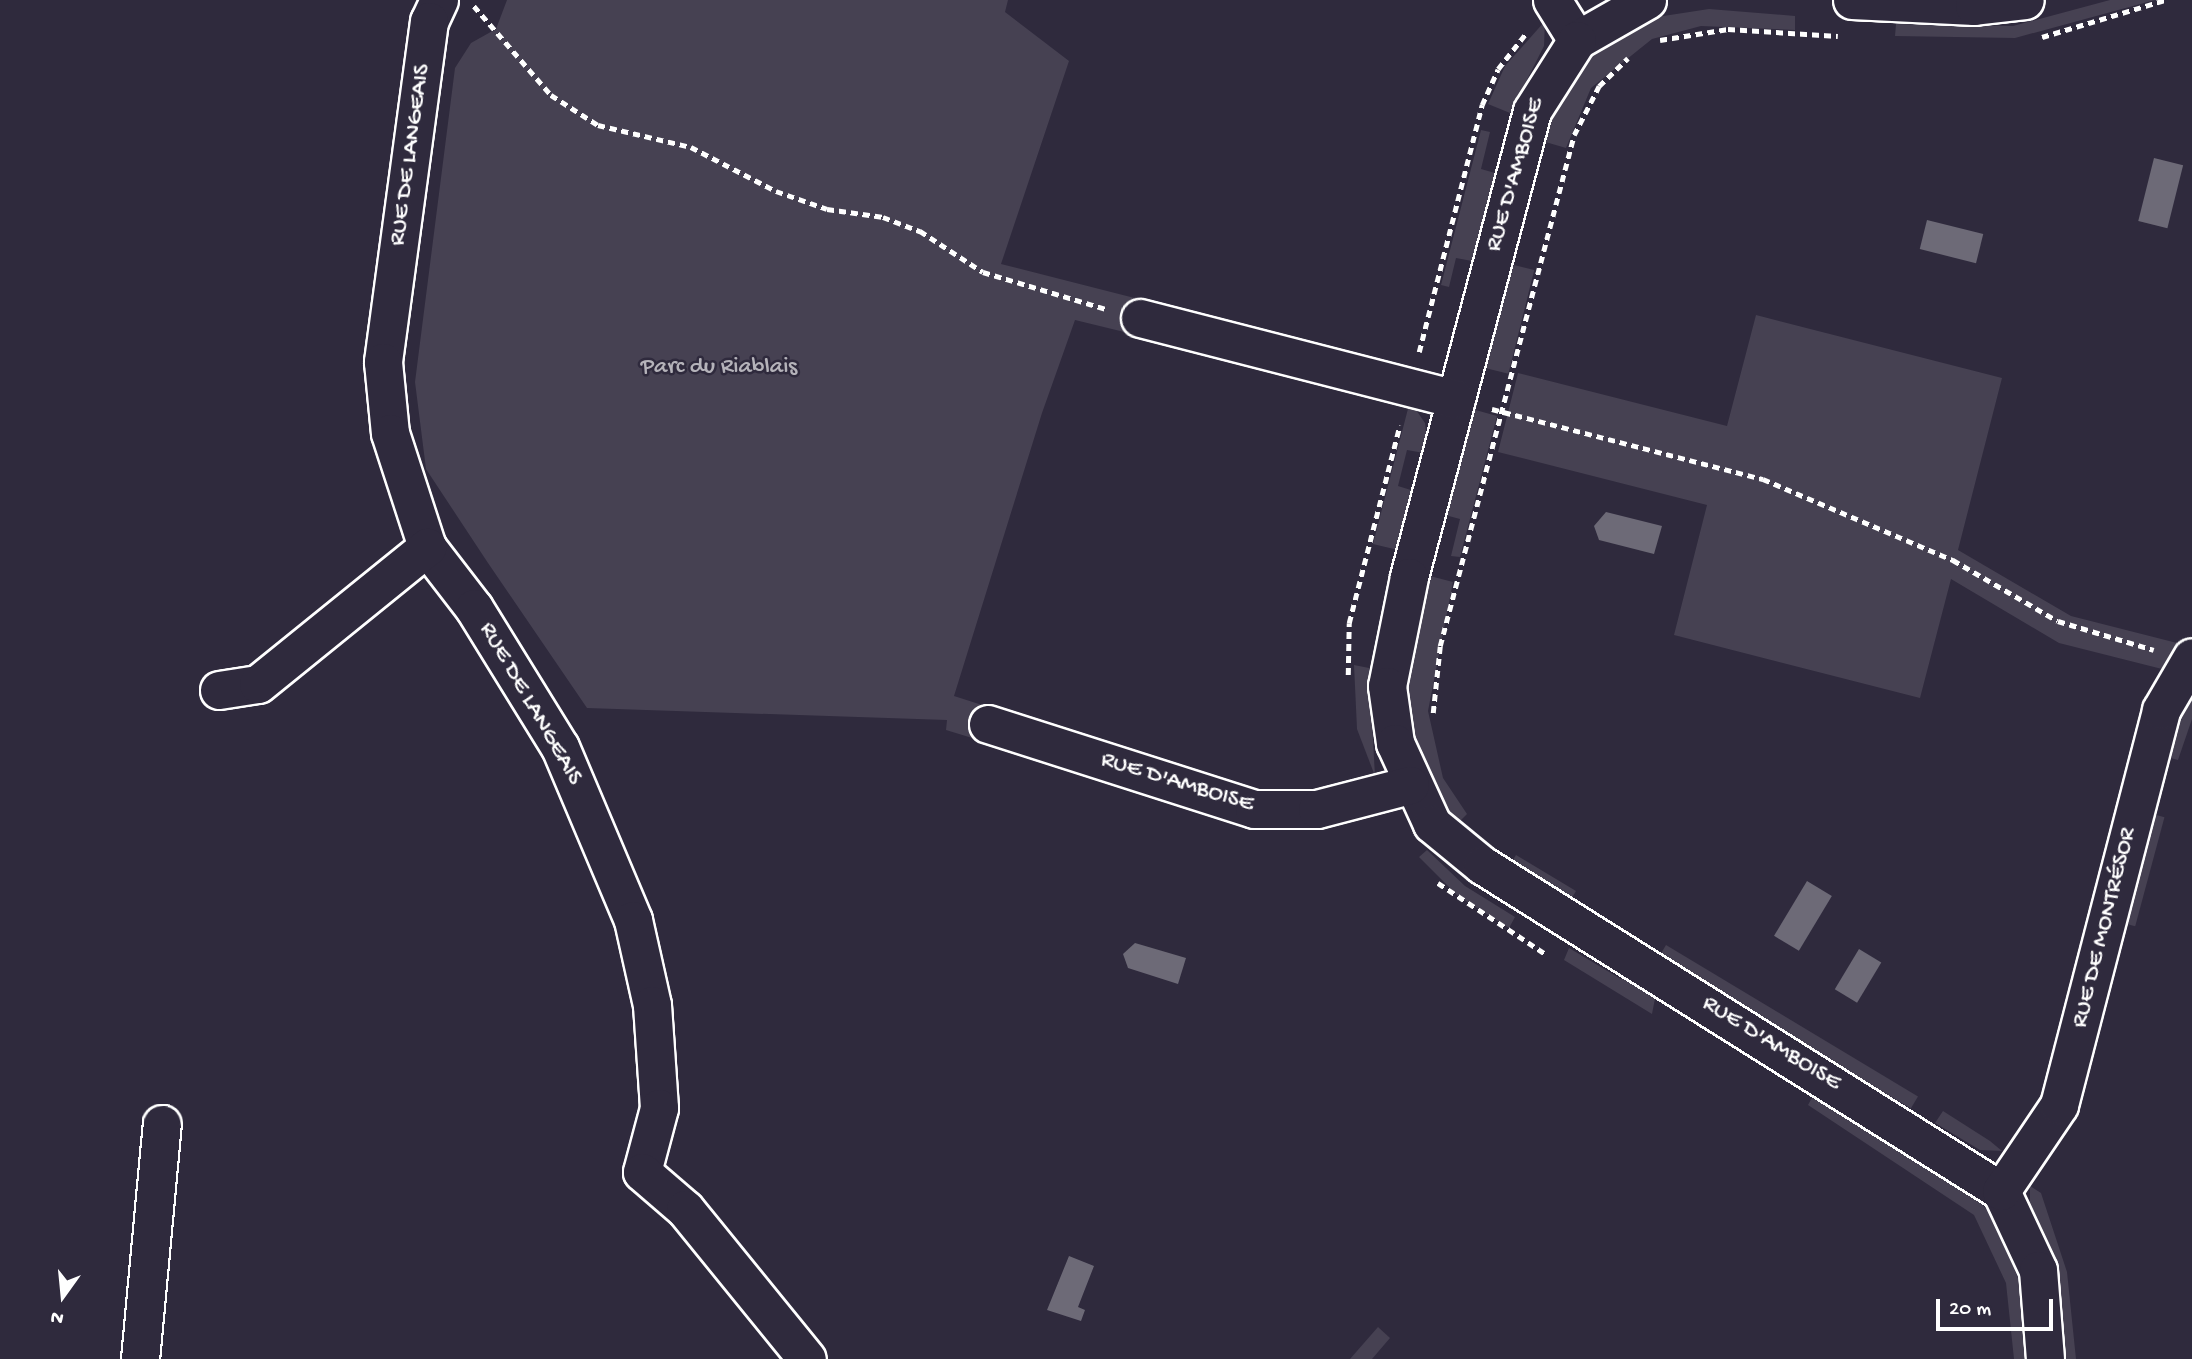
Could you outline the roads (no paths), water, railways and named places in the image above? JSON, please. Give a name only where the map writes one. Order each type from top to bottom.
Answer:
[{"type":"street","name":"RUE DE LANGEAIS","points":[[439,0],[429,21],[383,362],[390,433],[427,547],[474,608],[554,736],[613,860],[652,1005],[659,1108],[642,1172],[685,1209],[807,1359]]},
{"type":"street","name":"RUE D'AMBOISE","points":[[1647,0],[1577,40],[1532,111],[1456,399],[1387,686],[1395,743],[1410,785],[1432,824],[1482,865],[2001,1191]]},
{"type":"street","points":[[1852,0],[1974,6],[2025,0]]},
{"type":"street","points":[[1553,3],[1577,40]]},
{"type":"street","points":[[1140,318],[1456,399]]},
{"type":"street","points":[[219,690],[258,684],[427,547]]},
{"type":"street","name":"RUE DE MONTRÉSOR","points":[[2001,1191],[2059,1105],[2161,710],[2191,659]]},
{"type":"street","name":"RUE D'AMBOISE","points":[[988,724],[1254,809],[1317,809],[1410,785]]},
{"type":"street","points":[[140,1359],[162,1124]]},
{"type":"street","points":[[2001,1191],[2038,1270],[2045,1359]]},
{"type":"park label","name":"Parc du Riablais","points":[[719,368]]}]
